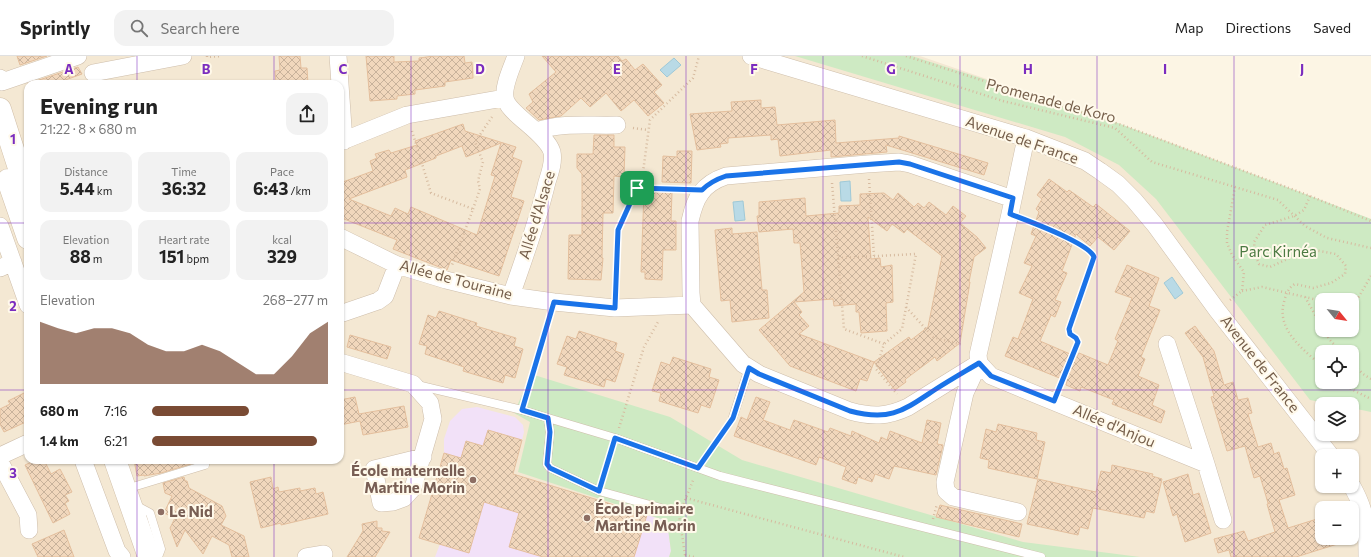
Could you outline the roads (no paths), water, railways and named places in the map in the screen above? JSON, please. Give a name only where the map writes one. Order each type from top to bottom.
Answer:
[{"type":"street","points":[[0,78],[2,82],[78,56]]},
{"type":"street","points":[[88,56],[95,79],[183,56]]},
{"type":"street","points":[[338,56],[339,80]]},
{"type":"street","points":[[344,141],[407,115],[504,98],[516,56]]},
{"type":"street","name":"Avenue de France","points":[[751,56],[1026,138],[1085,161],[1100,171],[1118,184],[1155,225],[1217,310],[1326,449]]},
{"type":"street","name":"Allée d'Alsace","points":[[504,98],[511,108],[536,131],[548,145],[552,153],[552,164],[544,195],[511,296]]},
{"type":"street","points":[[0,109],[24,184]]},
{"type":"street","points":[[536,131],[548,127],[559,126],[617,125]]},
{"type":"street","points":[[1018,512],[952,497],[946,491],[946,482],[965,393],[979,356],[1026,138]]},
{"type":"street","points":[[0,156],[24,226]]},
{"type":"street","points":[[979,356],[908,408],[896,413],[880,416],[866,415],[850,411],[759,374],[749,368],[738,358],[692,305],[690,221],[696,200],[702,190],[712,182],[726,176],[899,162],[910,164],[1012,206]]},
{"type":"street","points":[[0,226],[6,265],[24,298]]},
{"type":"street","name":"Allée de Touraine","points":[[344,239],[397,265],[446,280],[511,296],[615,308],[692,305]]},
{"type":"street","points":[[344,313],[378,301],[385,296],[397,265]]},
{"type":"street","points":[[1167,344],[1223,520]]},
{"type":"street","name":"Allée d'Anjou","points":[[979,356],[991,376],[1206,464]]},
{"type":"street","points":[[344,363],[413,384],[430,403],[433,418],[423,458]]},
{"type":"street","points":[[0,456],[24,446]]},
{"type":"street","points":[[0,462],[28,515],[29,530]]},
{"type":"street","points":[[84,464],[117,551],[122,557]]},
{"type":"street","points":[[106,464],[149,557]]},
{"type":"street","points":[[116,464],[137,557]]},
{"type":"street","points":[[1356,493],[1365,516],[1367,529],[1367,557]]},
{"type":"street","points":[[306,557],[324,554]]},
{"type":"lane","points":[[733,418],[749,368]]},
{"type":"lane","points":[[413,384],[522,410],[615,438],[720,476],[1041,557]]},
{"type":"lane","points":[[548,418],[550,432],[547,464],[550,468],[599,491],[661,508]]},
{"type":"lane","points":[[158,557],[161,549],[150,513],[123,499],[136,486],[205,465]]},
{"type":"water","points":[[674,58],[681,65],[667,77],[660,70]]},
{"type":"water","points":[[850,181],[851,201],[841,201],[840,182]]},
{"type":"water","points":[[743,201],[745,220],[735,221],[733,202]]},
{"type":"water","points":[[1172,277],[1183,293],[1175,299],[1164,283]]},
{"type":"place","name":"École maternelle Martine Morin","points":[[473,480]]},
{"type":"place","name":"Le Nid","points":[[161,512]]},
{"type":"place","name":"École primaire Martine Morin","points":[[587,518]]},
{"type":"park label","name":"Parc Kirnéa","points":[[1278,252]]}]
